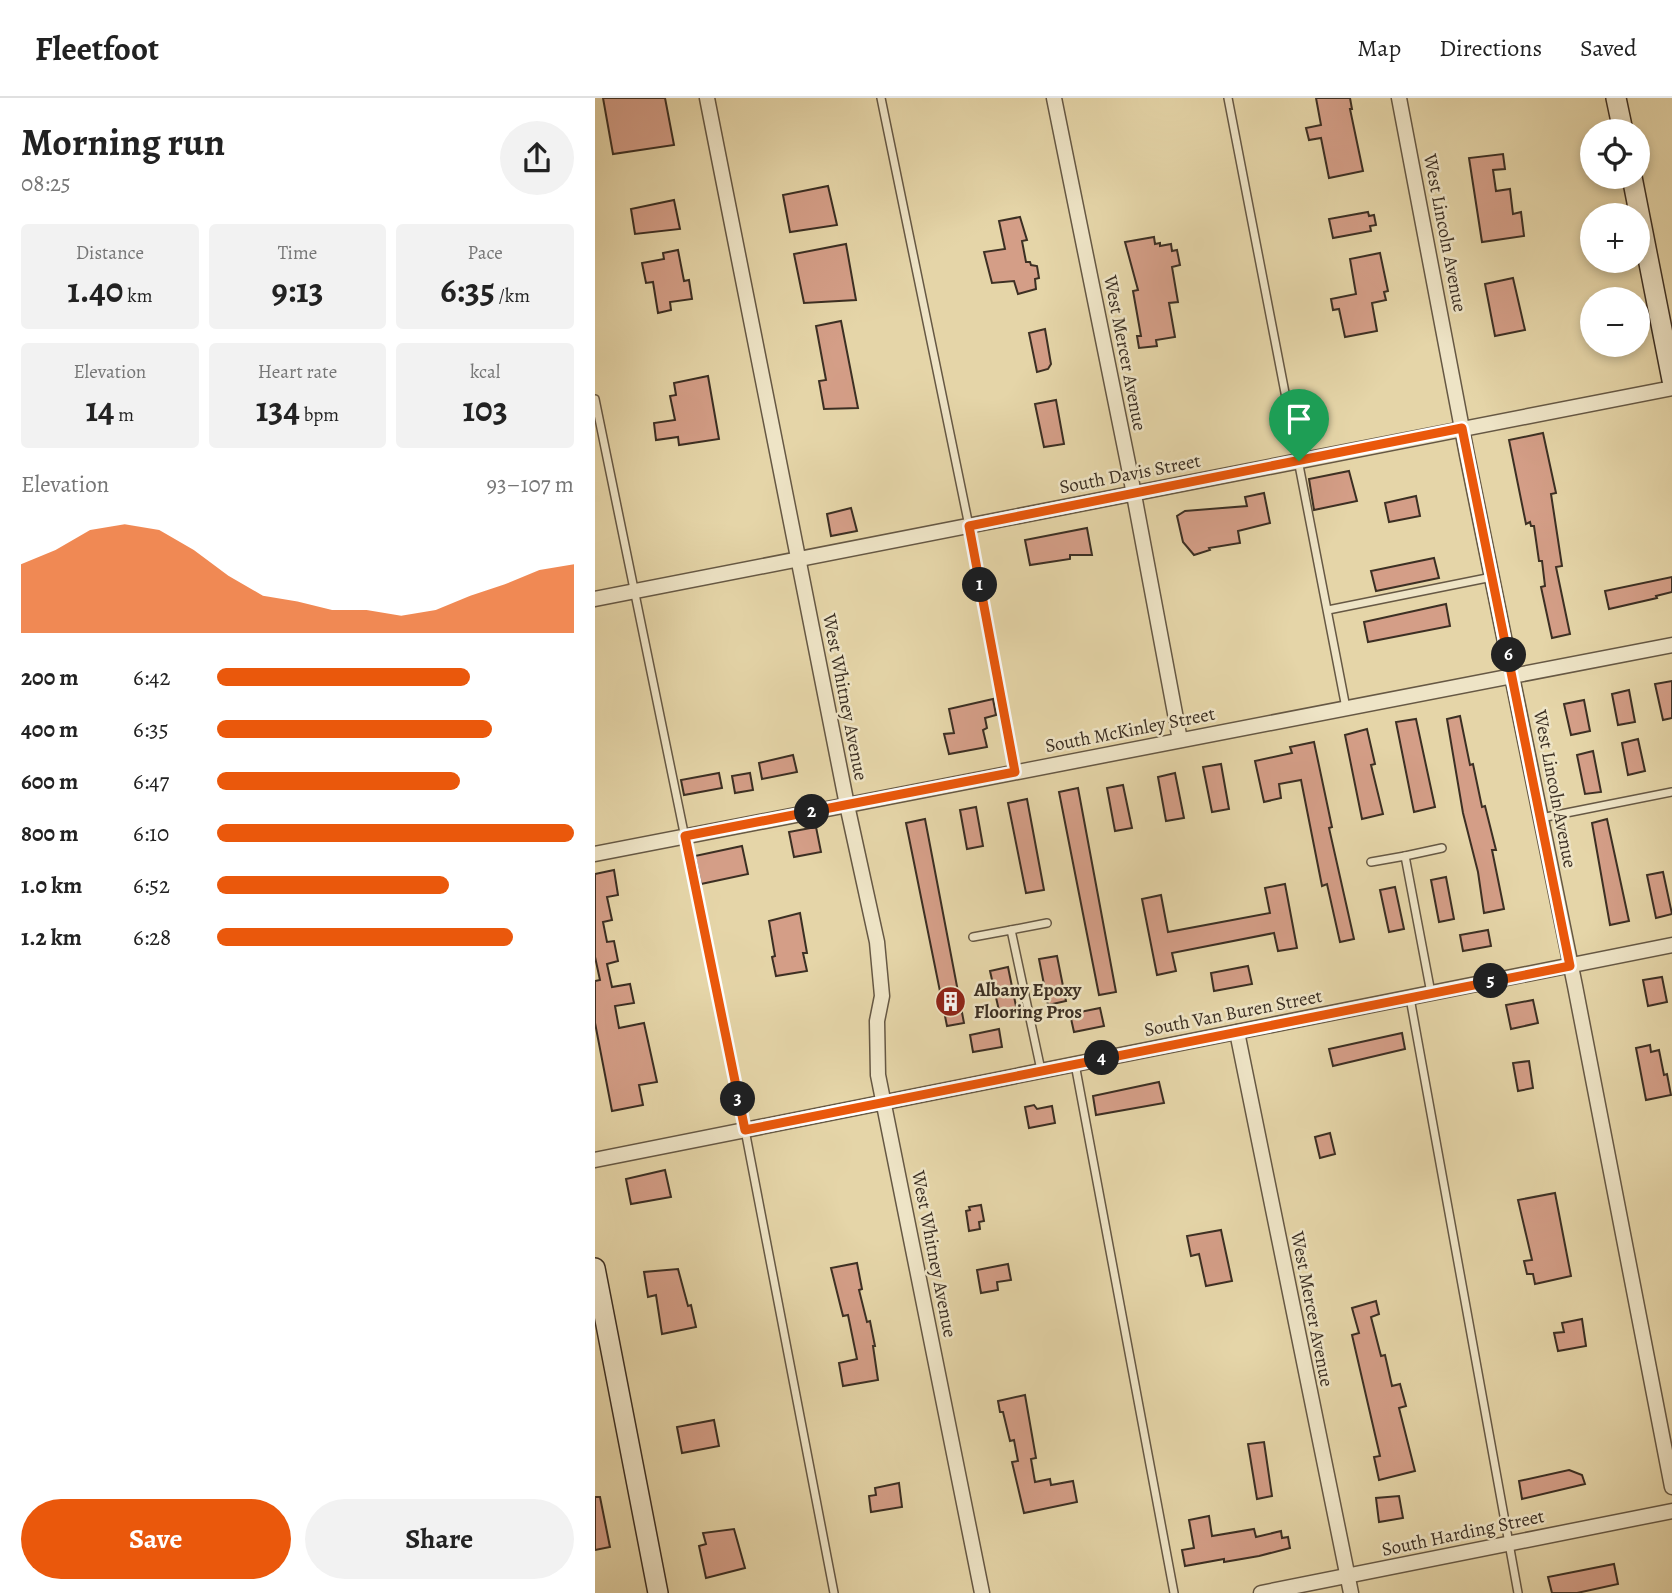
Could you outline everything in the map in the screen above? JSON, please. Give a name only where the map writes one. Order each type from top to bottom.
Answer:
[{"type":"street","name":"West Whitney Avenue","points":[[707,98],[847,805],[877,942],[882,977],[882,996],[877,1021],[878,1075],[982,1593]]},
{"type":"street","name":"West Mercer Avenue","points":[[1054,98],[1180,740]]},
{"type":"street","name":"West Lincoln Avenue","points":[[1399,98],[1672,1487]]},
{"type":"street","points":[[1616,98],[1620,119]]},
{"type":"street","points":[[1634,189],[1672,380]]},
{"type":"street","name":"South Davis Street","points":[[595,599],[1672,388]]},
{"type":"street","name":"South McKinley Street","points":[[595,854],[1672,645]]},
{"type":"street","name":"South Van Buren Street","points":[[595,1160],[1672,945]]},
{"type":"street","name":"West Mercer Avenue","points":[[1237,1032],[1350,1593]]},
{"type":"street","points":[[595,1268],[658,1593]]},
{"type":"street","name":"South Harding Street","points":[[1261,1593],[1672,1511]]},
{"type":"lane","points":[[881,98],[969,526],[1015,772]]},
{"type":"lane","points":[[1228,98],[1346,708]]},
{"type":"lane","points":[[595,398],[745,1130],[834,1593]]},
{"type":"lane","points":[[1328,610],[1493,577]]},
{"type":"lane","points":[[1541,818],[1672,792]]},
{"type":"lane","points":[[1371,862],[1442,848]]},
{"type":"lane","points":[[1405,856],[1431,993]]},
{"type":"lane","points":[[973,937],[1047,923]]},
{"type":"lane","points":[[1011,930],[1041,1070]]},
{"type":"lane","points":[[1410,997],[1518,1593]]},
{"type":"lane","points":[[1075,1064],[1174,1593]]},
{"type":"building","points":[[603,98],[665,98],[674,145],[613,154]]},
{"type":"building","points":[[1316,98],[1350,98],[1363,171],[1329,178],[1321,138],[1309,140],[1306,128],[1321,125]]},
{"type":"building","points":[[1503,154],[1505,169],[1493,170],[1496,191],[1510,189],[1513,214],[1521,212],[1524,236],[1482,242],[1469,158]]},
{"type":"building","points":[[828,186],[837,225],[790,232],[783,195]]},
{"type":"building","points":[[674,200],[680,229],[635,234],[631,209]]},
{"type":"building","points":[[1368,212],[1369,216],[1374,215],[1376,225],[1370,226],[1371,231],[1333,238],[1329,219]]},
{"type":"building","points":[[1020,217],[1027,240],[1022,241],[1026,262],[1037,266],[1039,278],[1035,279],[1036,289],[1018,294],[1014,281],[992,283],[984,252],[1005,249],[999,221]]},
{"type":"building","points":[[1154,237],[1155,244],[1171,244],[1172,251],[1177,250],[1180,265],[1172,267],[1178,302],[1169,303],[1175,337],[1156,340],[1157,346],[1139,348],[1137,336],[1141,336],[1133,291],[1138,290],[1125,242]]},
{"type":"building","points":[[846,244],[856,300],[804,303],[794,254]]},
{"type":"building","points":[[678,250],[684,281],[689,280],[692,299],[670,302],[671,310],[658,313],[653,282],[646,283],[642,263],[664,259],[663,253]]},
{"type":"building","points":[[1380,253],[1388,291],[1384,292],[1386,300],[1372,303],[1377,331],[1345,337],[1339,309],[1333,310],[1331,299],[1356,294],[1350,259]]},
{"type":"building","points":[[1513,278],[1525,330],[1495,336],[1485,284]]},
{"type":"building","points":[[841,321],[858,408],[824,409],[819,381],[826,380],[816,326]]},
{"type":"building","points":[[1045,329],[1051,364],[1048,369],[1037,372],[1029,333]]},
{"type":"building","points":[[708,376],[719,439],[679,445],[678,437],[656,440],[654,423],[675,420],[670,396],[676,395],[674,383]]},
{"type":"building","points":[[1056,400],[1064,444],[1044,447],[1035,404]]},
{"type":"building","points":[[1543,433],[1556,493],[1551,494],[1562,566],[1556,567],[1570,634],[1552,638],[1541,587],[1545,586],[1542,561],[1539,561],[1534,526],[1531,526],[1530,522],[1526,524],[1509,440]]},
{"type":"building","points":[[1349,471],[1357,501],[1314,510],[1309,479]]},
{"type":"building","points":[[1264,493],[1270,523],[1238,531],[1240,543],[1209,548],[1210,550],[1194,555],[1183,542],[1177,516],[1185,511],[1247,506],[1245,497]]},
{"type":"building","points":[[1416,496],[1420,516],[1389,522],[1385,503]]},
{"type":"building","points":[[851,508],[857,531],[831,536],[827,514]]},
{"type":"building","points":[[1087,528],[1092,555],[1070,555],[1070,559],[1030,565],[1025,540]]},
{"type":"building","points":[[1434,558],[1439,578],[1376,591],[1371,571]]},
{"type":"building","points":[[1672,577],[1672,592],[1609,609],[1605,591]]},
{"type":"building","points":[[1446,604],[1450,626],[1368,642],[1364,622]]},
{"type":"building","points":[[1672,681],[1672,718],[1663,720],[1655,684]]},
{"type":"building","points":[[1629,690],[1635,722],[1618,725],[1612,694]]},
{"type":"building","points":[[993,699],[996,715],[985,718],[987,728],[983,730],[987,747],[949,754],[944,734],[954,733],[949,709]]},
{"type":"building","points":[[1584,700],[1590,731],[1571,735],[1564,704]]},
{"type":"building","points":[[1460,716],[1470,765],[1473,764],[1482,807],[1485,806],[1496,850],[1492,850],[1504,909],[1484,913],[1447,719]]},
{"type":"building","points":[[1416,719],[1435,807],[1414,812],[1396,722]]},
{"type":"building","points":[[1367,729],[1375,764],[1371,765],[1383,814],[1362,819],[1345,735]]},
{"type":"building","points":[[1638,739],[1645,771],[1628,775],[1622,743]]},
{"type":"building","points":[[1314,742],[1332,827],[1329,828],[1354,939],[1340,942],[1327,884],[1322,886],[1301,780],[1279,784],[1281,798],[1264,802],[1255,761],[1292,753],[1290,747]]},
{"type":"building","points":[[1593,751],[1601,792],[1585,794],[1577,755]]},
{"type":"building","points":[[793,755],[797,772],[762,779],[759,763]]},
{"type":"building","points":[[1221,764],[1229,809],[1212,812],[1203,767]]},
{"type":"building","points":[[719,773],[722,788],[684,795],[681,780]]},
{"type":"building","points":[[750,773],[753,790],[735,793],[732,776]]},
{"type":"building","points":[[1175,773],[1184,818],[1166,821],[1158,777]]},
{"type":"building","points":[[1123,785],[1132,828],[1115,831],[1107,788]]},
{"type":"building","points":[[1078,788],[1116,992],[1099,995],[1059,792]]},
{"type":"building","points":[[1027,799],[1044,890],[1026,893],[1008,803]]},
{"type":"building","points":[[976,807],[983,846],[967,849],[960,810]]},
{"type":"building","points":[[925,819],[964,1023],[947,1026],[906,823]]},
{"type":"building","points":[[1607,819],[1629,921],[1610,925],[1592,823]]},
{"type":"building","points":[[816,827],[821,852],[794,857],[789,832]]},
{"type":"building","points":[[742,846],[748,874],[701,884],[695,856]]},
{"type":"building","points":[[614,870],[618,895],[607,897],[612,920],[603,922],[607,942],[614,941],[618,961],[607,964],[612,987],[630,984],[634,1003],[615,1006],[619,1028],[644,1023],[657,1082],[639,1085],[643,1105],[612,1111],[595,1023],[595,981],[600,980],[595,957],[595,874]]},
{"type":"building","points":[[1663,872],[1672,914],[1656,918],[1647,875]]},
{"type":"building","points":[[1446,877],[1454,919],[1439,922],[1431,880]]},
{"type":"building","points":[[1285,884],[1297,948],[1278,951],[1274,933],[1172,953],[1176,971],[1157,975],[1142,899],[1161,895],[1168,932],[1270,913],[1265,888]]},
{"type":"building","points":[[1395,887],[1404,929],[1389,932],[1380,890]]},
{"type":"building","points":[[800,913],[807,953],[803,953],[807,971],[776,976],[769,921]]},
{"type":"building","points":[[1488,930],[1491,946],[1463,951],[1460,935]]},
{"type":"building","points":[[1057,956],[1066,1001],[1048,1005],[1039,959]]},
{"type":"building","points":[[1248,966],[1252,984],[1214,991],[1211,973]]},
{"type":"building","points":[[1008,967],[1017,1011],[1000,1015],[990,971]]},
{"type":"building","points":[[1662,977],[1667,1002],[1648,1006],[1643,980]]},
{"type":"building","points":[[1533,1000],[1538,1023],[1511,1029],[1506,1005]]},
{"type":"building","points":[[1100,1008],[1104,1026],[1074,1032],[1070,1014]]},
{"type":"building","points":[[999,1029],[1002,1047],[973,1052],[970,1035]]},
{"type":"building","points":[[1402,1033],[1405,1049],[1333,1066],[1329,1049]]},
{"type":"building","points":[[1650,1045],[1651,1052],[1659,1050],[1671,1095],[1646,1100],[1636,1048]]},
{"type":"building","points":[[1529,1061],[1533,1088],[1518,1091],[1513,1063]]},
{"type":"building","points":[[1159,1082],[1164,1103],[1096,1115],[1093,1096]]},
{"type":"building","points":[[1034,1105],[1037,1109],[1052,1106],[1055,1123],[1029,1128],[1025,1107]]},
{"type":"building","points":[[1330,1133],[1335,1154],[1320,1158],[1315,1137]]},
{"type":"building","points":[[665,1170],[671,1197],[631,1204],[626,1179]]},
{"type":"building","points":[[1555,1193],[1571,1276],[1535,1284],[1533,1274],[1527,1274],[1524,1261],[1532,1260],[1518,1200]]},
{"type":"building","points":[[981,1205],[984,1221],[979,1222],[980,1229],[969,1231],[966,1211],[970,1210],[969,1207]]},
{"type":"building","points":[[1221,1230],[1232,1281],[1206,1286],[1199,1254],[1191,1256],[1187,1236]]},
{"type":"building","points":[[857,1263],[862,1289],[859,1290],[875,1346],[878,1380],[843,1386],[839,1363],[857,1359],[848,1315],[843,1316],[831,1268]]},
{"type":"building","points":[[1008,1264],[1011,1280],[997,1282],[998,1290],[981,1293],[977,1270]]},
{"type":"building","points":[[678,1269],[696,1327],[662,1334],[656,1295],[648,1297],[644,1272]]},
{"type":"building","points":[[1376,1301],[1379,1314],[1371,1317],[1381,1356],[1385,1355],[1392,1386],[1400,1384],[1406,1406],[1399,1408],[1415,1471],[1379,1480],[1374,1457],[1380,1456],[1352,1335],[1359,1333],[1352,1308]]},
{"type":"building","points":[[1582,1319],[1586,1346],[1558,1351],[1554,1333],[1564,1332],[1562,1323]]},
{"type":"building","points":[[1025,1395],[1036,1458],[1031,1459],[1035,1482],[1050,1479],[1051,1485],[1073,1481],[1077,1502],[1024,1513],[1012,1462],[1018,1461],[1014,1440],[1010,1441],[998,1401]]},
{"type":"building","points":[[714,1420],[719,1446],[682,1453],[677,1427]]},
{"type":"building","points":[[1264,1442],[1272,1496],[1257,1499],[1248,1444]]},
{"type":"building","points":[[1569,1470],[1582,1475],[1585,1484],[1522,1499],[1519,1481]]},
{"type":"building","points":[[899,1483],[902,1507],[871,1512],[869,1496],[876,1495],[875,1488]]},
{"type":"building","points":[[1399,1496],[1403,1518],[1379,1522],[1376,1498]]},
{"type":"building","points":[[595,1497],[600,1497],[610,1547],[595,1550]]},
{"type":"building","points":[[1209,1516],[1212,1536],[1254,1529],[1256,1537],[1281,1531],[1282,1538],[1288,1537],[1290,1548],[1224,1562],[1224,1559],[1185,1566],[1182,1550],[1194,1548],[1189,1520]]},
{"type":"building","points":[[734,1529],[745,1568],[706,1578],[699,1546],[706,1544],[703,1533]]},
{"type":"building","points":[[1614,1564],[1618,1584],[1577,1593],[1552,1593],[1548,1577]]},
{"type":"place","name":"Albany Epoxy Flooring Pros","points":[[951,1001]]},
{"type":"route","points":[[1462,428],[1570,966],[745,1130],[685,836],[1015,772],[969,526],[1299,461],[1462,428]]}]
